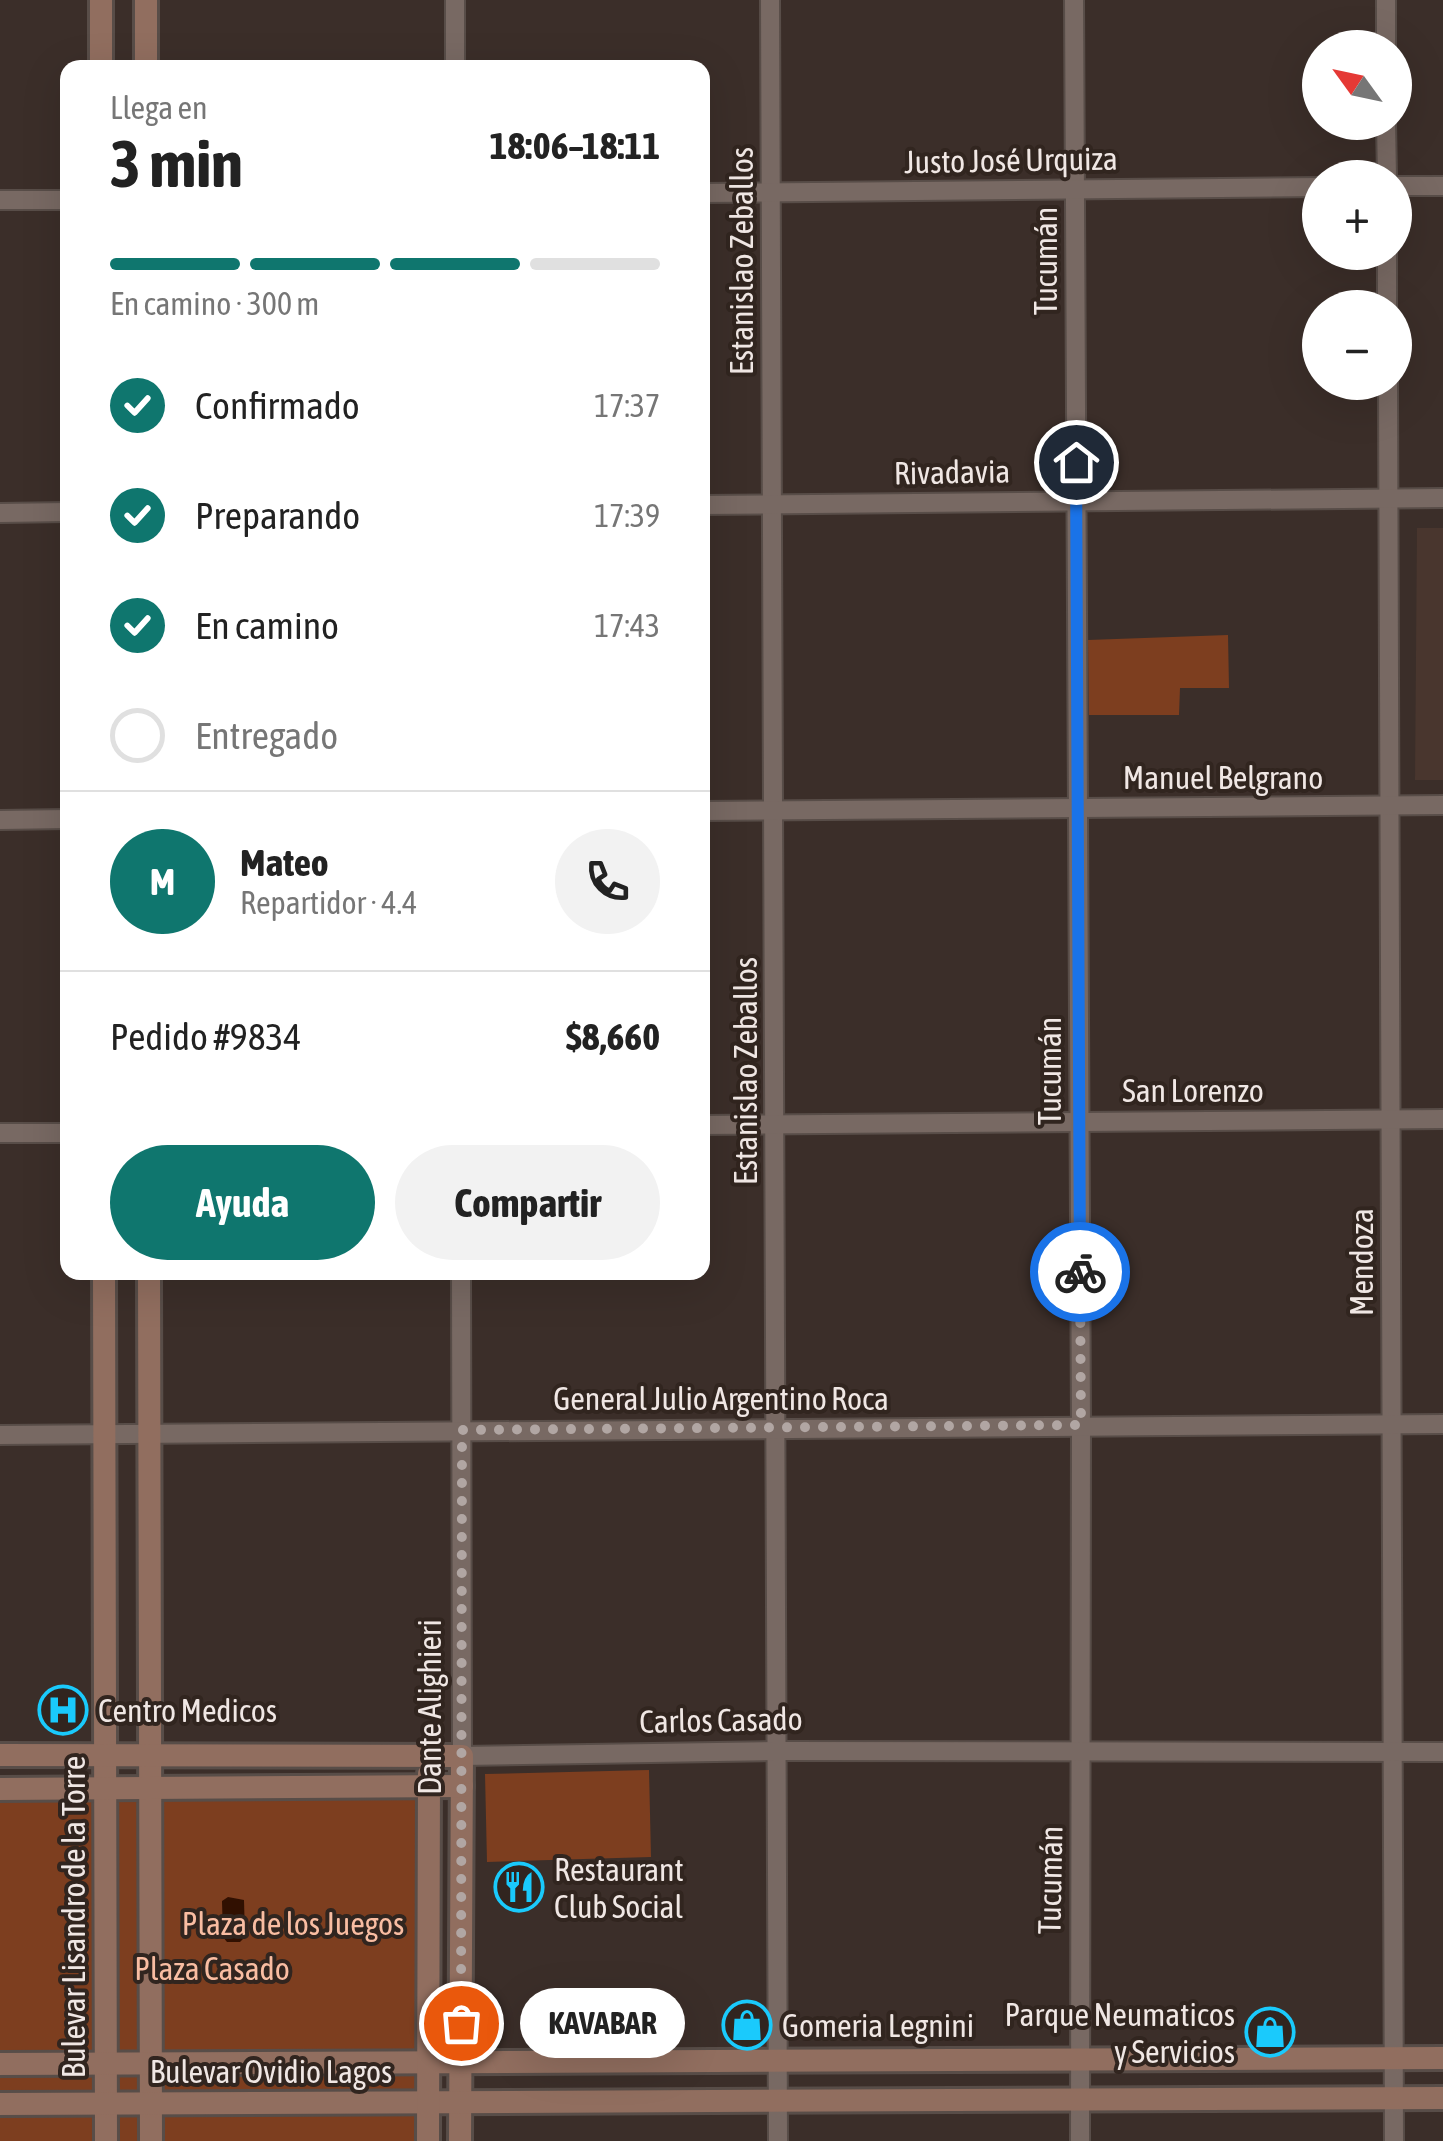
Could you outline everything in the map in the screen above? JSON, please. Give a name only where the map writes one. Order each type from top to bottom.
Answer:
[{"type":"main road","points":[[101,0],[101,60]]},
{"type":"main road","points":[[146,0],[146,60]]},
{"type":"main road","name":"Bulevar Lisandro de la Torre","points":[[104,1280],[106,2141]]},
{"type":"main road","points":[[149,1280],[150,2141]]},
{"type":"main road","name":"Carlos Casado","points":[[0,1754],[462,1756]]},
{"type":"main road","name":"Dante Alighieri","points":[[428,2141],[430,1755]]},
{"type":"main road","name":"Dante Alighieri","points":[[460,2141],[462,1756]]},
{"type":"main road","points":[[0,1788],[462,1786]]},
{"type":"main road","name":"Bulevar Ovidio Lagos","points":[[0,2064],[1443,2058]]},
{"type":"main road","name":"Bulevar Ovidio Lagos","points":[[0,2104],[1443,2098]]},
{"type":"street","points":[[455,0],[455,60]]},
{"type":"street","name":"Estanislao Zeballos","points":[[770,0],[778,2141]]},
{"type":"street","name":"Tucumán","points":[[1074,0],[1081,1425],[1080,2141]]},
{"type":"street","points":[[1386,0],[1386,30]]},
{"type":"street","points":[[1412,186],[1443,186]]},
{"type":"street","name":"Justo José Urquiza","points":[[710,192],[1302,187]]},
{"type":"street","points":[[0,200],[60,200]]},
{"type":"street","name":"Mendoza","points":[[1388,400],[1394,2141]]},
{"type":"street","name":"Rivadavia","points":[[710,504],[1443,498]]},
{"type":"street","points":[[0,512],[60,512]]},
{"type":"street","name":"Manuel Belgrano","points":[[710,811],[1443,805]]},
{"type":"street","points":[[0,820],[60,819]]},
{"type":"street","name":"San Lorenzo","points":[[710,1125],[1443,1119]]},
{"type":"street","points":[[0,1133],[60,1133]]},
{"type":"street","name":"Dante Alighieri","points":[[461,1280],[462,1756]]},
{"type":"street","name":"General Julio Argentino Roca","points":[[0,1435],[1443,1424]]},
{"type":"street","name":"Carlos Casado","points":[[462,1756],[775,1751],[1443,1752]]},
{"type":"shaded area","points":[[1417,528],[1443,528],[1443,780],[1415,780]]},
{"type":"shaded area","points":[[228,1897],[244,1900],[245,1937],[240,1942],[227,1942],[223,1937],[222,1901]]},
{"type":"green space","points":[[1228,635],[1229,688],[1180,688],[1179,715],[1089,715],[1088,640]]},
{"type":"green space","points":[[649,1770],[651,1857],[487,1862],[485,1774]]},
{"type":"green space","name":"Plaza Casado","points":[[423,1795],[422,2141],[0,2141],[0,1796]]},
{"type":"way so far","points":[[461,2023],[462,1430],[1081,1425],[1080,1272]]},
{"type":"place","name":"Centro Medicos","points":[[63,1710]]},
{"type":"place","name":"Restaurant Club Social","points":[[519,1887]]},
{"type":"place","name":"KAVABAR","points":[[461,2023]]},
{"type":"place","name":"Gomeria Legnini","points":[[747,2025]]},
{"type":"place","name":"Parque Neumaticos y Servicios","points":[[1270,2032]]},
{"type":"route","points":[[1076,462],[1080,1272]]},
{"type":"park label","name":"Plaza de los Juegos","points":[[293,1923]]}]
